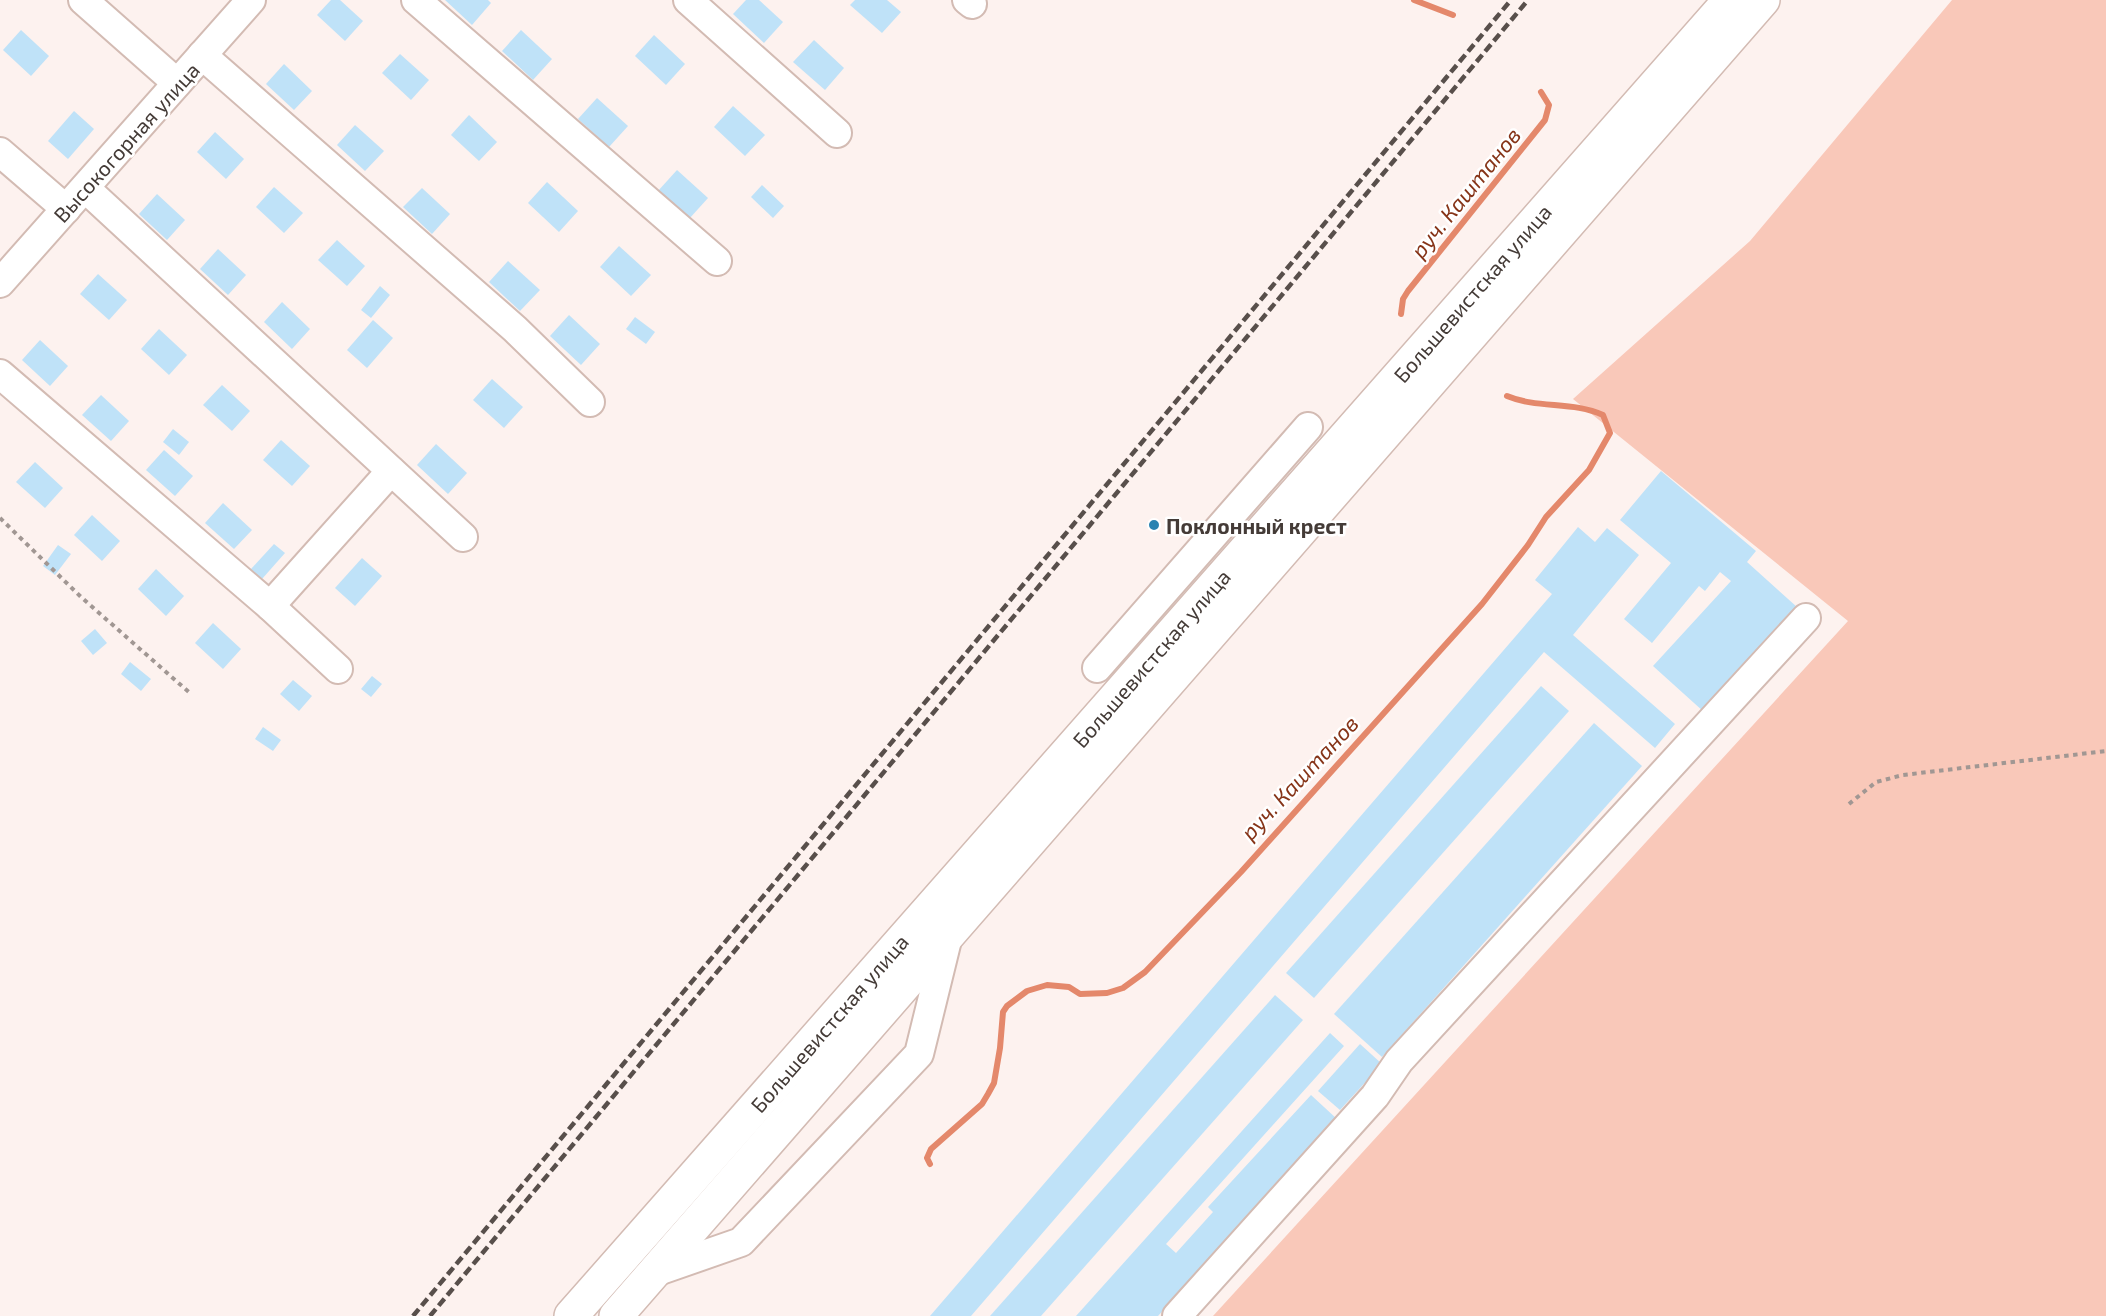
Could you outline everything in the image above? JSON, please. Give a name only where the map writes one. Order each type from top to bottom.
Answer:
[{"type":"highway","name":"Большевистская улица","points":[[572,1316],[1730,0]]},
{"type":"highway","name":"Большевистская улица","points":[[616,1316],[1763,0]]},
{"type":"street","points":[[83,0],[177,83]]},
{"type":"street","name":"Высокогорная улица","points":[[0,283],[251,0]]},
{"type":"street","points":[[416,0],[717,261]]},
{"type":"street","points":[[688,0],[837,133]]},
{"type":"street","points":[[202,55],[515,328],[590,402]]},
{"type":"street","points":[[0,152],[66,209]]},
{"type":"street","points":[[85,188],[463,537]]},
{"type":"street","points":[[0,374],[270,606],[338,669]]},
{"type":"street","points":[[1097,668],[1308,427]]},
{"type":"street","points":[[270,606],[391,471]]},
{"type":"street","points":[[1177,1316],[1375,1096],[1400,1061],[1806,618]]},
{"type":"street","points":[[655,1272],[741,1242],[919,1054],[948,936]]},
{"type":"path","points":[[0,518],[81,597],[191,694]]},
{"type":"path","points":[[1849,804],[1876,782],[1903,776],[2106,751]]},
{"type":"shaded area","points":[[1952,0],[2106,0],[2106,1316],[1213,1316],[1848,621],[1573,399],[1750,241]]},
{"type":"building","points":[[331,0],[340,0],[363,21],[345,41],[317,15]]},
{"type":"building","points":[[445,0],[488,0],[491,3],[472,25]]},
{"type":"building","points":[[746,0],[759,0],[783,22],[764,43],[733,14]]},
{"type":"building","points":[[855,0],[887,0],[901,12],[882,33],[850,5]]},
{"type":"building","points":[[21,30],[49,56],[31,76],[3,50]]},
{"type":"building","points":[[521,30],[552,59],[533,80],[502,51]]},
{"type":"building","points":[[654,35],[685,64],[666,85],[635,56]]},
{"type":"building","points":[[814,40],[844,68],[825,90],[793,62]]},
{"type":"building","points":[[400,54],[429,80],[411,100],[382,73]]},
{"type":"building","points":[[284,64],[312,91],[294,110],[266,84]]},
{"type":"building","points":[[597,98],[628,126],[609,147],[578,119]]},
{"type":"building","points":[[733,106],[765,135],[745,156],[714,127]]},
{"type":"building","points":[[74,111],[94,129],[68,159],[48,141]]},
{"type":"building","points":[[469,115],[497,142],[479,161],[451,135]]},
{"type":"building","points":[[355,125],[384,151],[365,171],[337,145]]},
{"type":"building","points":[[215,132],[244,159],[226,179],[197,152]]},
{"type":"building","points":[[677,170],[708,198],[689,219],[658,191]]},
{"type":"building","points":[[547,182],[578,211],[559,232],[528,203]]},
{"type":"building","points":[[762,185],[784,206],[773,218],[751,197]]},
{"type":"building","points":[[274,187],[303,213],[284,233],[256,207]]},
{"type":"building","points":[[422,188],[450,214],[432,234],[403,207]]},
{"type":"building","points":[[157,194],[185,220],[167,240],[139,214]]},
{"type":"building","points":[[337,240],[365,266],[347,286],[318,260]]},
{"type":"building","points":[[619,246],[651,275],[631,296],[600,267]]},
{"type":"building","points":[[218,249],[246,275],[228,295],[200,269]]},
{"type":"building","points":[[508,261],[540,290],[520,311],[489,282]]},
{"type":"building","points":[[98,274],[127,300],[109,320],[80,294]]},
{"type":"building","points":[[380,286],[390,295],[371,318],[361,310]]},
{"type":"building","points":[[282,302],[310,329],[292,349],[264,322]]},
{"type":"building","points":[[569,315],[600,344],[581,365],[550,336]]},
{"type":"building","points":[[635,317],[655,332],[646,344],[626,329]]},
{"type":"building","points":[[373,320],[393,338],[367,368],[347,350]]},
{"type":"building","points":[[159,329],[187,355],[169,375],[141,349]]},
{"type":"building","points":[[40,340],[68,366],[50,386],[22,360]]},
{"type":"building","points":[[492,379],[523,407],[504,428],[473,400]]},
{"type":"building","points":[[222,385],[250,411],[232,431],[203,405]]},
{"type":"building","points":[[101,395],[129,421],[111,441],[82,415]]},
{"type":"building","points":[[173,429],[189,442],[179,455],[163,442]]},
{"type":"building","points":[[281,440],[310,466],[292,486],[263,460]]},
{"type":"building","points":[[436,444],[467,473],[448,494],[417,465]]},
{"type":"building","points":[[164,450],[193,476],[175,496],[146,470]]},
{"type":"building","points":[[35,462],[63,488],[45,508],[16,482]]},
{"type":"building","points":[[1661,471],[1756,551],[1747,562],[1797,607],[1704,712],[1653,666],[1731,581],[1720,572],[1705,591],[1699,586],[1652,643],[1624,619],[1671,563],[1620,520]]},
{"type":"building","points":[[223,503],[252,530],[234,549],[205,523]]},
{"type":"building","points":[[92,515],[120,541],[102,561],[74,535]]},
{"type":"building","points":[[1578,527],[1595,542],[1607,528],[1639,555],[1573,635],[1675,724],[1655,748],[1544,652],[971,1316],[930,1316],[1552,594],[1535,580]]},
{"type":"building","points":[[274,544],[285,553],[262,579],[251,569]]},
{"type":"building","points":[[58,545],[71,554],[55,575],[43,566]]},
{"type":"building","points":[[362,558],[382,576],[355,606],[335,588]]},
{"type":"building","points":[[156,569],[184,596],[166,616],[138,589]]},
{"type":"building","points":[[213,623],[241,649],[223,669],[195,643]]},
{"type":"building","points":[[95,629],[107,643],[93,655],[81,641]]},
{"type":"building","points":[[130,662],[151,679],[141,691],[121,674]]},
{"type":"building","points":[[372,676],[382,684],[371,697],[361,689]]},
{"type":"building","points":[[293,680],[312,696],[299,711],[280,694]]},
{"type":"building","points":[[1541,686],[1569,711],[1314,998],[1286,973]]},
{"type":"building","points":[[1594,723],[1642,766],[1382,1057],[1334,1014]]},
{"type":"building","points":[[263,727],[281,740],[273,751],[255,739]]},
{"type":"building","points":[[1275,995],[1303,1020],[1041,1316],[990,1316]]},
{"type":"building","points":[[1330,1033],[1344,1046],[1166,1244],[1176,1253],[1213,1212],[1208,1207],[1311,1095],[1337,1119],[1158,1316],[1076,1316]]},
{"type":"building","points":[[1360,1044],[1382,1064],[1340,1110],[1318,1091]]},
{"type":"waterway","name":"руч. Каштанов","points":[[1414,0],[1453,15]]},
{"type":"waterway","name":"руч. Каштанов","points":[[1401,314],[1403,299],[1408,291],[1545,120],[1549,105],[1541,92]]},
{"type":"waterway","name":"руч. Каштанов","points":[[930,1164],[927,1158],[931,1149],[982,1104],[994,1083],[1003,1012],[1007,1006],[1027,991],[1047,985],[1069,987],[1080,994],[1107,993],[1123,988],[1145,972],[1241,872],[1482,604],[1528,545],[1546,517],[1589,470],[1610,433],[1603,415],[1580,408],[1531,402],[1507,396]]},
{"type":"railway","points":[[413,1316],[1511,0]]},
{"type":"railway","points":[[430,1316],[1528,0]]},
{"type":"place","name":"Поклонный крест","points":[[1154,525]]}]
